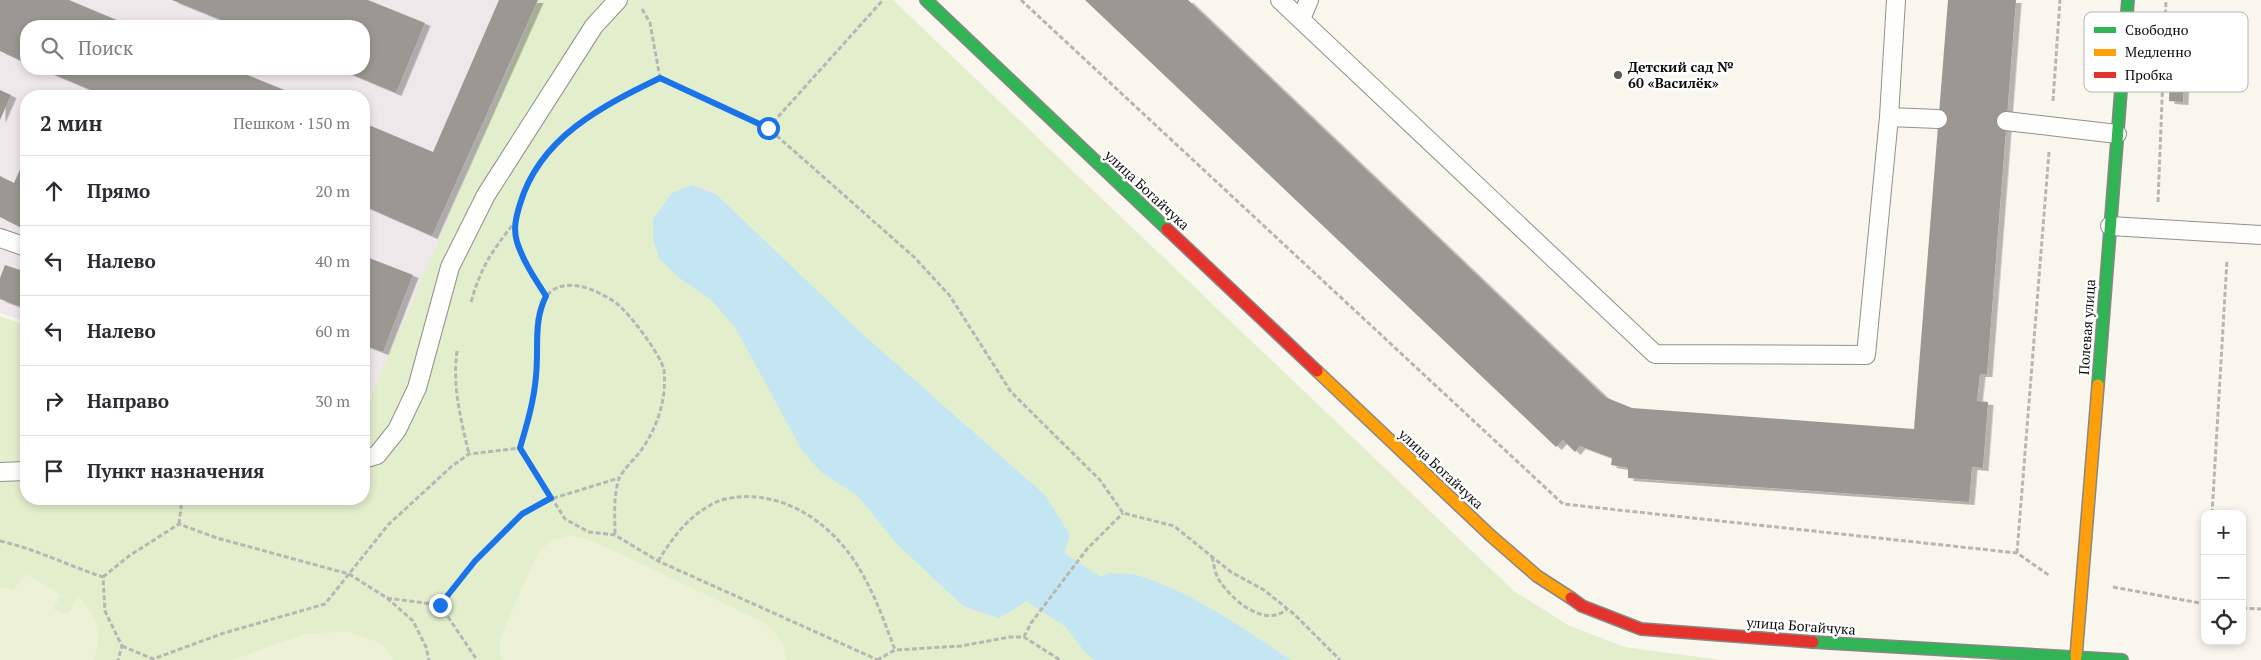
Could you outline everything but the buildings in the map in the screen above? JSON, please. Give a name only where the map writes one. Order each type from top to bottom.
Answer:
[{"type":"street","name":"улица Богайчука","points":[[926,0],[1490,535],[1536,576],[1582,606],[1641,629],[1807,642],[2122,660]]},
{"type":"street","name":"Полевая улица","points":[[2076,657],[2120,92]]},
{"type":"lane","points":[[370,457],[377,455],[397,430],[413,397],[450,267],[486,195],[594,26],[618,0]]},
{"type":"lane","points":[[1280,0],[1655,354],[1866,355],[1889,117],[1896,0]]},
{"type":"lane","points":[[1301,19],[1309,0]]},
{"type":"lane","points":[[1889,117],[1938,119]]},
{"type":"lane","points":[[2006,121],[2117,134]]},
{"type":"lane","points":[[2110,226],[2261,234]]},
{"type":"lane","points":[[0,238],[20,245]]},
{"type":"lane","points":[[0,472],[20,471]]},
{"type":"path","points":[[768,128],[883,0]]},
{"type":"path","points":[[1021,0],[1563,504],[2017,553],[2060,0]]},
{"type":"path","points":[[637,4],[650,22],[660,78]]},
{"type":"path","points":[[660,78],[768,128],[914,257],[950,296],[971,332],[1011,392],[1100,480],[1123,513],[1174,526],[1231,572],[1264,590],[1287,609],[1340,660]]},
{"type":"path","points":[[540,161],[567,132],[591,114],[660,78]]},
{"type":"path","points":[[2157,228],[2162,92]]},
{"type":"path","points":[[525,186],[515,222],[517,241],[532,274],[546,296]]},
{"type":"path","points":[[469,309],[477,282],[489,256],[515,222]]},
{"type":"path","points":[[2212,510],[2229,233]]},
{"type":"path","points":[[615,536],[616,500],[620,478],[643,447],[661,414],[664,392],[664,368],[639,325],[619,305],[598,291],[573,284],[557,286],[546,296],[539,309],[536,326],[538,352],[533,399],[520,448],[565,519],[589,532],[615,536],[658,561],[878,660],[895,650],[961,646],[1010,637],[1024,637],[1060,660]]},
{"type":"path","points":[[458,347],[454,369],[460,415],[469,454]]},
{"type":"path","points":[[122,646],[154,659],[224,633],[325,604],[388,525],[452,466],[469,454],[520,448]]},
{"type":"path","points":[[440,605],[475,561],[522,514],[551,498],[620,478]]},
{"type":"path","points":[[658,561],[673,537],[692,517],[711,504],[729,498],[752,496],[780,500],[800,510],[829,531],[851,556],[869,588],[895,650]]},
{"type":"path","points":[[179,524],[181,505]]},
{"type":"path","points":[[1024,637],[1031,623],[1087,549],[1123,513]]},
{"type":"path","points":[[179,524],[217,538],[349,574],[387,598],[413,621],[426,647],[429,660]]},
{"type":"path","points":[[103,577],[129,556],[179,524]]},
{"type":"path","points":[[0,541],[20,545],[71,567],[103,577]]},
{"type":"path","points":[[1212,557],[1218,579],[1243,606],[1263,616],[1280,615],[1287,609]]},
{"type":"path","points":[[103,577],[105,610],[122,646],[118,660]]},
{"type":"path","points":[[387,598],[440,605],[477,660]]},
{"type":"path","points":[[2246,608],[2261,609]]},
{"type":"shaded area","points":[[0,0],[538,0],[433,254],[370,396],[370,90],[20,90],[20,320],[0,313]]},
{"type":"green space","points":[[538,0],[893,0],[1514,591],[1568,625],[1624,647],[1721,660],[0,660],[0,316],[20,323],[20,505],[370,505],[370,396],[433,254]]},
{"type":"green space","points":[[571,535],[593,541],[765,623],[783,644],[786,660],[503,660],[500,654],[500,638],[538,552],[552,540]]},
{"type":"green space","points":[[27,574],[61,595],[53,609],[68,614],[78,596],[91,612],[98,632],[94,660],[0,660],[0,587],[13,590]]},
{"type":"green space","points":[[350,632],[382,644],[394,660],[233,660],[306,633]]},
{"type":"water","points":[[692,185],[716,194],[859,331],[1045,495],[1070,535],[1065,551],[1053,576],[1036,594],[998,618],[963,606],[896,543],[858,496],[821,472],[803,452],[736,329],[712,301],[681,279],[660,260],[653,239],[653,219],[672,193]]},
{"type":"water","points":[[1110,573],[1140,576],[1179,592],[1218,613],[1291,660],[1094,660],[1084,651],[1068,630],[1064,614],[1066,605],[1077,591],[1093,580]]},
{"type":"waterway","points":[[985,527],[1051,581],[1173,660]]},
{"type":"traffic: fast","points":[[926,0],[1167,229]]},
{"type":"traffic: fast","points":[[2127,12],[2128,0]]},
{"type":"traffic: fast","points":[[2098,385],[2121,92]]},
{"type":"traffic: fast","points":[[1813,642],[2122,660]]},
{"type":"traffic: slow","points":[[1317,371],[1490,535],[1537,576],[1571,598]]},
{"type":"traffic: slow","points":[[2076,657],[2098,385]]},
{"type":"traffic: jam","points":[[1167,229],[1317,371]]},
{"type":"traffic: jam","points":[[1571,598],[1582,606],[1641,629],[1813,642]]},
{"type":"place","name":"Детский сад № 60 «Василёк»","points":[[1618,75]]},
{"type":"route","points":[[440,605],[475,561],[522,514],[551,498],[520,448],[533,399],[538,352],[536,326],[539,309],[546,296],[532,274],[517,241],[515,222],[525,186],[540,161],[567,132],[591,114],[620,97],[660,78],[768,128]]}]
